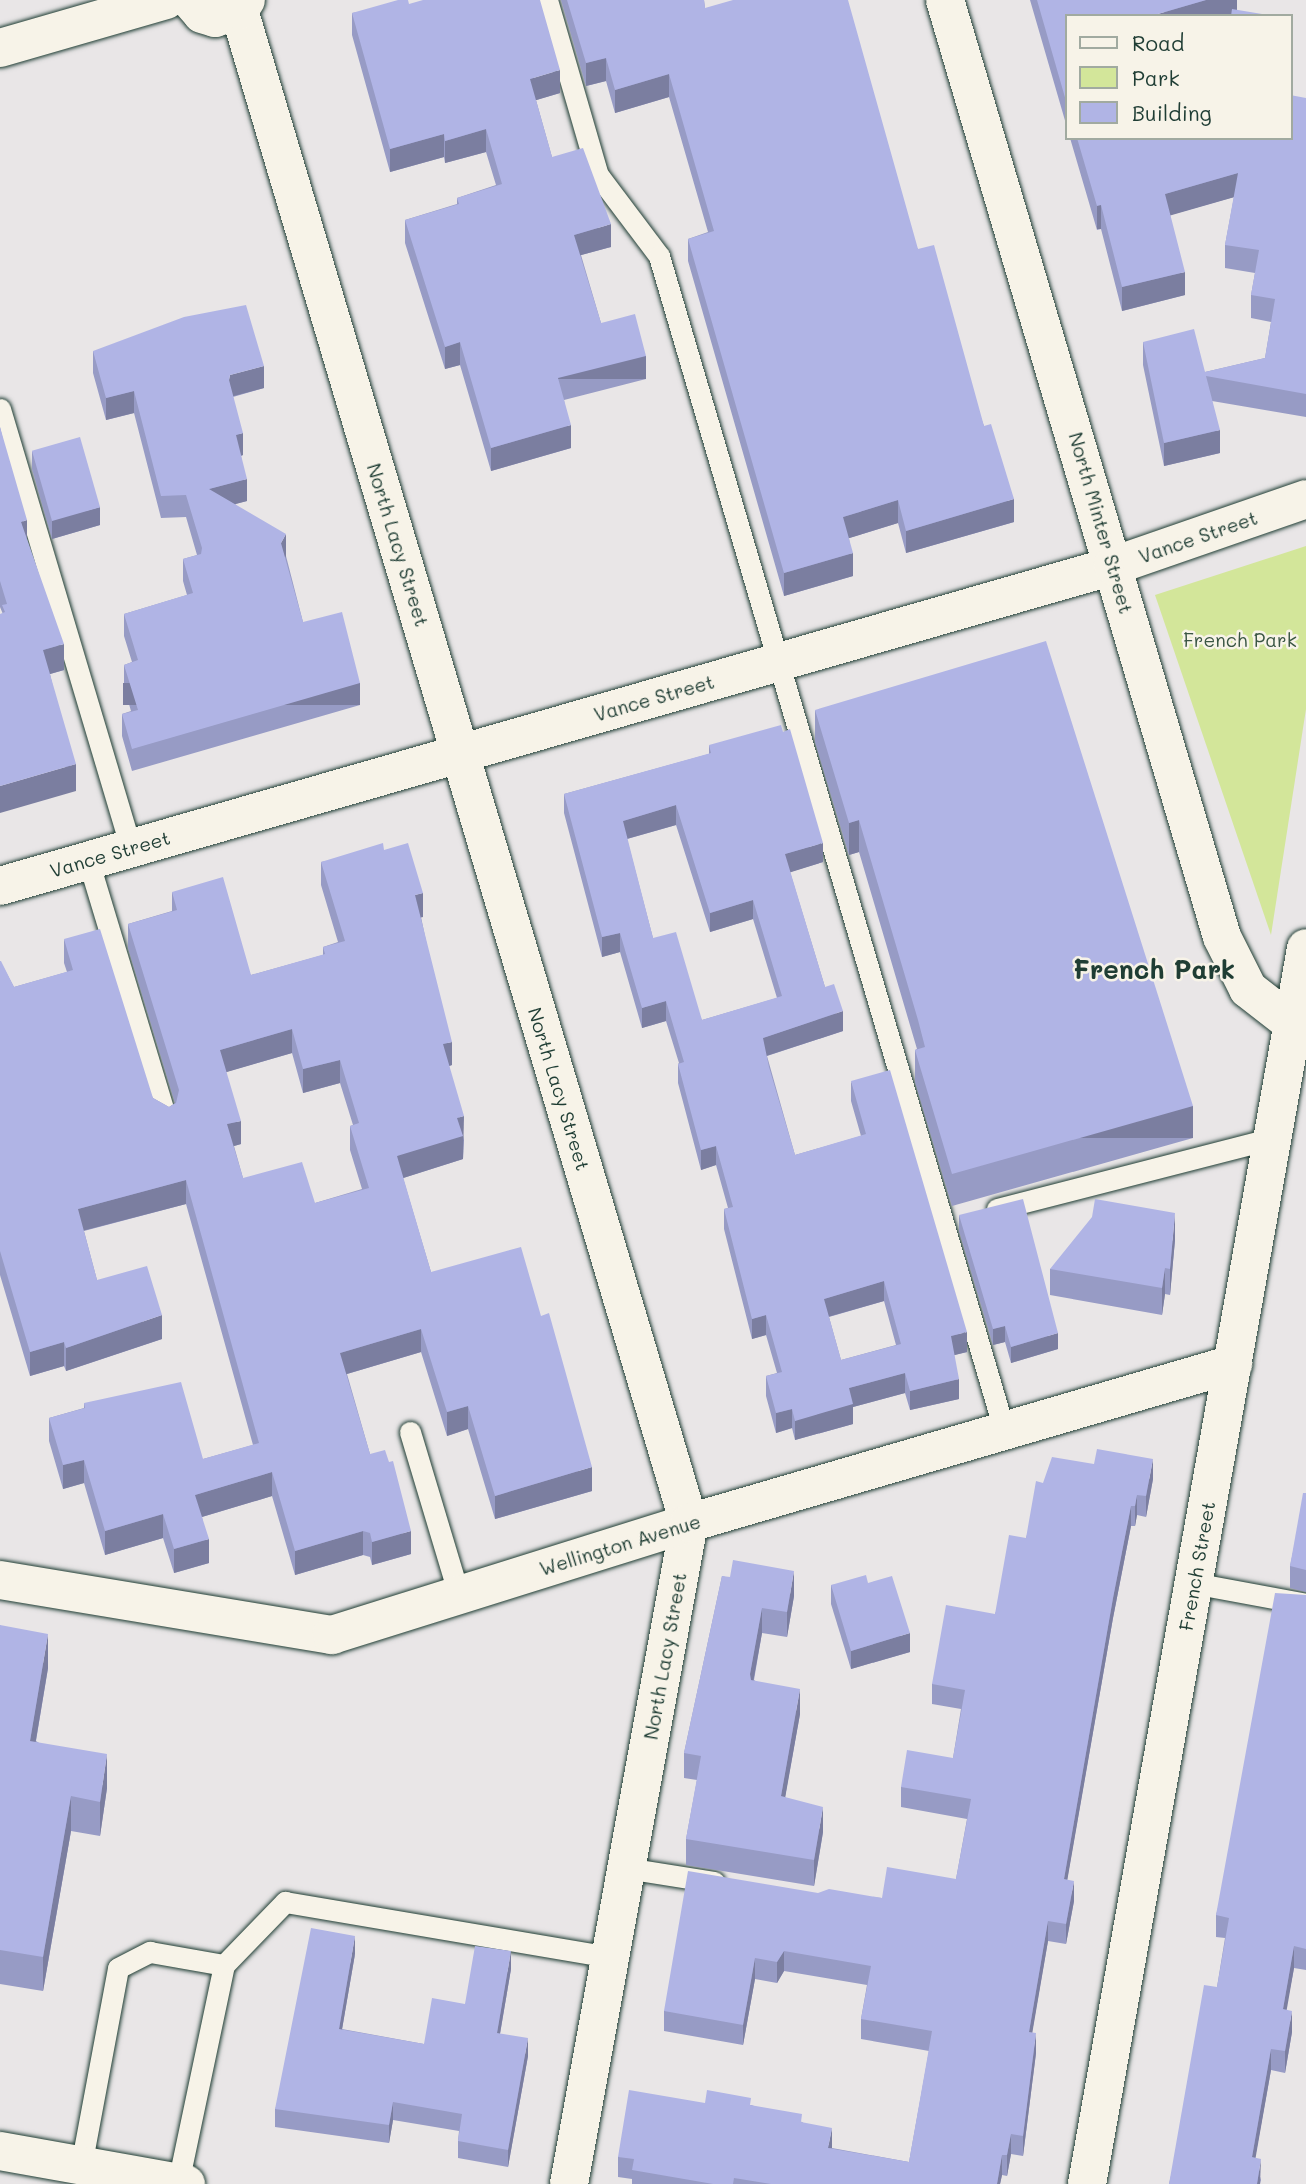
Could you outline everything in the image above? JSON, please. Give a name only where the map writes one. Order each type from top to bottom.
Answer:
[{"type":"street","points":[[0,48],[166,0]]},
{"type":"street","points":[[190,0],[202,14],[215,18],[243,5]]},
{"type":"street","name":"North Minter Street","points":[[945,0],[1222,937],[1248,989],[1299,1026]]},
{"type":"street","name":"North Lacy Street","points":[[243,5],[460,755],[689,1523],[569,2184]]},
{"type":"street","name":"Vance Street","points":[[0,886],[1113,566],[1306,499]]},
{"type":"street","name":"French Street","points":[[1087,2184],[1273,1138],[1299,1026],[1306,948]]},
{"type":"street","name":"Wellington Avenue","points":[[0,1580],[332,1635],[689,1523],[1233,1364]]},
{"type":"street","points":[[0,2151],[182,2183]]},
{"type":"lane","points":[[547,0],[598,175],[659,256],[781,660],[1004,1430]]},
{"type":"lane","points":[[0,409],[131,848]]},
{"type":"lane","points":[[88,860],[166,1118]]},
{"type":"lane","points":[[943,1222],[1273,1138]]},
{"type":"lane","points":[[410,1432],[459,1595]]},
{"type":"lane","points":[[1194,1583],[1306,1604]]},
{"type":"lane","points":[[626,1868],[730,1885]]},
{"type":"lane","points":[[182,2183],[224,1965],[285,1902],[610,1957]]},
{"type":"lane","points":[[81,2165],[118,1968],[150,1952],[224,1965]]},
{"type":"green space","name":"French Park","points":[[1306,546],[1306,709],[1271,935],[1155,595]]},
{"type":"building","points":[[398,0],[408,0],[409,4],[423,0],[540,0],[560,70],[530,79],[552,157],[583,148],[611,224],[574,235],[601,323],[635,314],[646,356],[558,378],[571,425],[491,448],[460,342],[445,347],[405,220],[459,204],[457,198],[502,184],[486,129],[445,141],[444,134],[390,149],[352,13]]},
{"type":"building","points":[[567,0],[704,0],[705,8],[733,0],[848,0],[918,249],[934,245],[984,426],[991,424],[1014,499],[906,531],[898,500],[843,517],[853,553],[784,573],[688,239],[714,231],[669,74],[615,90],[606,58],[586,63]]},
{"type":"building","points":[[1037,0],[1206,0],[1158,14],[1064,14],[1064,94]]},
{"type":"building","points":[[1232,9],[1262,14],[1231,14]]},
{"type":"building","points":[[1292,95],[1306,98],[1306,394],[1206,376],[1220,430],[1164,443],[1143,342],[1194,329],[1205,372],[1265,358],[1275,299],[1251,295],[1259,250],[1225,245],[1238,173],[1165,194],[1185,272],[1122,287],[1101,205],[1097,206],[1078,140],[1292,140]]},
{"type":"building","points":[[246,305],[264,366],[230,375],[229,380],[243,433],[236,435],[247,479],[209,489],[286,534],[281,543],[303,622],[342,612],[360,683],[132,749],[122,714],[138,710],[124,665],[138,660],[124,614],[193,593],[183,559],[201,554],[202,548],[186,495],[161,496],[134,391],[106,398],[93,351],[184,317]]},
{"type":"building","points":[[0,427],[27,520],[21,522],[64,644],[43,650],[76,764],[0,786],[0,614],[5,612],[2,605],[7,604],[0,581]]},
{"type":"building","points":[[80,437],[100,507],[52,521],[32,451]]},
{"type":"building","points":[[1046,641],[1193,1106],[952,1174],[915,1050],[925,1047],[918,1020],[859,820],[849,823],[815,710]]},
{"type":"building","points":[[781,725],[783,732],[790,729],[823,843],[785,854],[825,987],[834,984],[843,1011],[763,1038],[769,1067],[795,1155],[866,1134],[851,1081],[890,1070],[967,1332],[951,1336],[959,1379],[910,1391],[905,1373],[849,1388],[853,1404],[795,1421],[792,1409],[776,1413],[766,1376],[782,1372],[766,1315],[752,1319],[724,1209],[733,1207],[716,1146],[701,1150],[678,1064],[684,1062],[666,1001],[642,1008],[620,933],[602,937],[564,794],[711,753],[709,745]],"holes":[[[676,805],[710,913],[753,900],[782,996],[702,1020],[676,932],[653,938],[623,821]],[[884,1281],[901,1344],[841,1360],[824,1299]]]},
{"type":"building","points":[[383,843],[384,850],[408,843],[423,893],[415,895],[452,1042],[443,1044],[464,1116],[457,1118],[463,1136],[397,1156],[431,1272],[521,1247],[541,1316],[549,1313],[592,1467],[495,1496],[468,1406],[447,1412],[421,1329],[340,1353],[370,1454],[385,1450],[389,1462],[393,1461],[411,1531],[372,1542],[370,1533],[363,1531],[295,1551],[272,1472],[195,1495],[209,1539],[174,1549],[163,1514],[105,1531],[84,1460],[63,1465],[49,1418],[85,1408],[84,1403],[181,1382],[203,1459],[259,1443],[186,1180],[78,1209],[97,1280],[147,1266],[162,1315],[66,1348],[64,1342],[30,1352],[0,1251],[0,961],[14,987],[73,970],[64,939],[100,929],[153,1098],[169,1107],[176,1103],[179,1090],[128,924],[177,910],[172,892],[223,877],[251,975],[325,954],[323,947],[345,941],[321,862]],"holes":[[[292,1029],[303,1069],[340,1060],[359,1123],[350,1126],[369,1188],[315,1203],[302,1162],[243,1178],[227,1124],[241,1121],[220,1050]]]},
{"type":"building","points":[[1023,1199],[1058,1333],[1011,1347],[1005,1326],[993,1329],[959,1215]]},
{"type":"building","points":[[1095,1199],[1175,1213],[1170,1269],[1165,1268],[1162,1288],[1050,1269],[1092,1217]]},
{"type":"building","points":[[1097,1449],[1153,1459],[1146,1496],[1137,1495],[1135,1506],[1131,1506],[1113,1598],[1064,1879],[1074,1881],[1066,1924],[1048,1921],[1029,2032],[1036,2033],[1023,2136],[1011,2134],[1007,2155],[1002,2155],[997,2184],[771,2184],[734,2178],[733,2184],[713,2184],[632,2170],[634,2159],[618,2157],[629,2090],[705,2103],[707,2090],[751,2098],[750,2105],[802,2114],[801,2122],[832,2128],[828,2148],[909,2162],[932,2031],[861,2019],[871,1966],[784,1951],[777,1962],[755,1958],[743,2025],[664,2011],[688,1871],[818,1893],[829,1889],[882,1898],[887,1867],[956,1879],[971,1799],[901,1787],[907,1750],[953,1758],[965,1690],[932,1684],[946,1605],[995,1614],[1009,1535],[1026,1538],[1036,1481],[1043,1483],[1052,1457],[1094,1464]]},
{"type":"building","points":[[1303,1493],[1306,1493],[1306,1570],[1290,1566]]},
{"type":"building","points":[[733,1560],[794,1571],[787,1612],[762,1608],[750,1674],[751,1680],[800,1689],[781,1796],[823,1807],[814,1860],[686,1839],[701,1756],[684,1753],[722,1576],[730,1577]]},
{"type":"building","points":[[866,1575],[868,1583],[892,1576],[910,1633],[851,1651],[831,1585]]},
{"type":"building","points":[[1275,1593],[1306,1595],[1306,1949],[1294,1946],[1283,2009],[1292,2011],[1285,2051],[1271,2049],[1252,2157],[1261,2159],[1257,2184],[1169,2184],[1204,1985],[1217,1987],[1229,1918],[1216,1915]]},
{"type":"building","points":[[0,1625],[48,1634],[30,1741],[107,1754],[100,1802],[71,1796],[43,1957],[0,1950]]},
{"type":"building","points":[[311,1928],[355,1936],[339,2029],[424,2044],[432,1998],[465,2004],[475,1946],[511,1951],[497,2033],[528,2038],[508,2150],[458,2141],[462,2114],[393,2102],[389,2125],[275,2109]]},
{"type":"district","name":"French Park","points":[[1154,970]]}]
